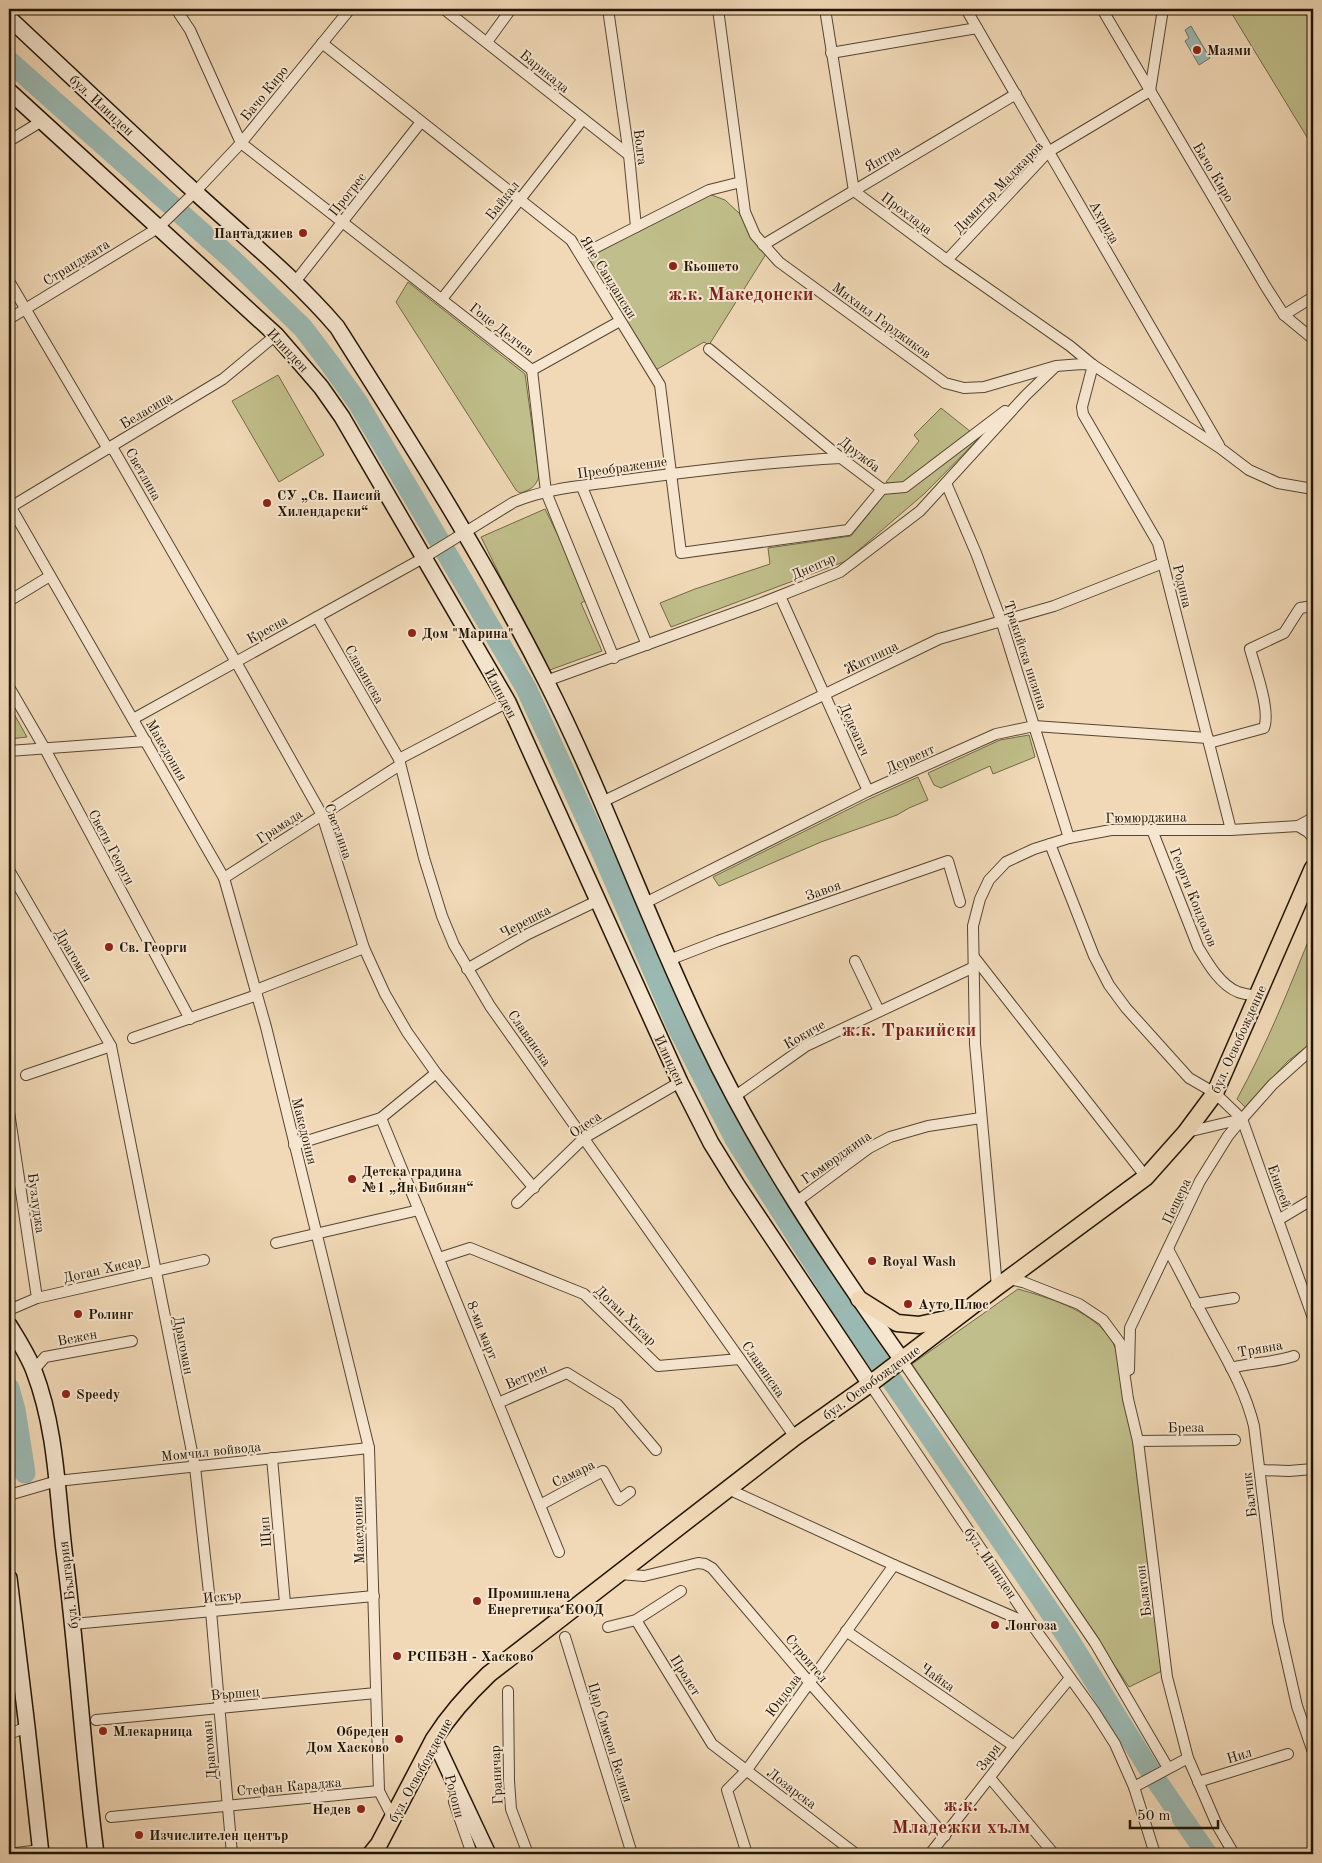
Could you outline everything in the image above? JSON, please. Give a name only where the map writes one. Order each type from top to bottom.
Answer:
[{"type":"main road","name":"бул. Илинден","points":[[9,18],[195,192]]},
{"type":"main road","name":"Илинден","points":[[9,91],[276,335],[321,387],[342,417],[430,554],[508,702],[680,1082],[711,1143],[737,1185],[872,1382]]},
{"type":"main road","points":[[195,192],[295,282],[337,327],[459,537],[520,630],[602,802],[703,1036],[734,1097],[755,1136],[898,1363]]},
{"type":"main road","name":"бул. Освобождение","points":[[377,1851],[434,1739],[468,1693],[489,1674],[795,1437],[898,1363],[1002,1283],[1146,1177],[1186,1132],[1215,1093],[1313,868]]},
{"type":"main road","points":[[859,1299],[897,1324],[919,1325],[960,1316]]},
{"type":"main road","name":"бул. България","points":[[9,1325],[34,1370],[48,1419],[73,1624],[96,1854]]},
{"type":"main road","points":[[9,1578],[28,1727],[41,1852]]},
{"type":"main road","name":"Родопи","points":[[434,1739],[453,1779]]},
{"type":"main road","points":[[453,1779],[488,1854]]},
{"type":"street","points":[[176,9],[190,30],[241,143]]},
{"type":"street","name":"Бачо Киро","points":[[181,206],[241,143],[350,9]]},
{"type":"street","name":"Барикада","points":[[444,9],[629,155]]},
{"type":"street","points":[[486,42],[511,9]]},
{"type":"street","name":"Волга","points":[[608,9],[629,155],[636,227]]},
{"type":"street","name":"Михаил Герджиков","points":[[718,9],[745,212],[755,235],[779,262],[944,383],[964,388],[984,387],[1056,366]]},
{"type":"street","points":[[825,9],[854,191]]},
{"type":"street","name":"Ахрида","points":[[966,9],[1220,448]]},
{"type":"street","name":"Бачо Киро","points":[[1102,9],[1284,315],[1313,339]]},
{"type":"street","points":[[1150,91],[1162,9]]},
{"type":"street","points":[[831,53],[977,28]]},
{"type":"street","name":"Яне Сандански","points":[[322,43],[571,240],[660,385],[681,553],[732,546]]},
{"type":"street","name":"Димитър Маджаров","points":[[947,260],[1048,152],[1150,91]]},
{"type":"street","name":"Янтра","points":[[763,244],[1016,94]]},
{"type":"street","name":"Байкал","points":[[442,299],[583,119]]},
{"type":"street","points":[[9,141],[42,121]]},
{"type":"street","name":"Прогрес","points":[[295,282],[421,122]]},
{"type":"street","name":"Гоце Делчев","points":[[241,143],[532,370],[546,492],[614,658]]},
{"type":"street","points":[[580,255],[709,190],[741,182]]},
{"type":"street","name":"Прохлада","points":[[854,191],[947,260],[1070,346],[1093,365],[1220,448],[1249,470],[1278,482],[1313,489]]},
{"type":"street","name":"Странджата","points":[[9,320],[158,228],[181,206]]},
{"type":"street","name":"Светлина","points":[[9,281],[236,662],[322,815],[364,948],[385,994],[407,1032],[436,1073],[534,1188]]},
{"type":"street","points":[[1284,315],[1313,297]]},
{"type":"street","points":[[532,370],[620,321]]},
{"type":"street","name":"Беласица","points":[[9,506],[110,448],[223,379],[276,335]]},
{"type":"street","name":"Дружба","points":[[709,349],[841,458],[882,489],[905,487],[1026,395]]},
{"type":"street","points":[[1056,366],[1093,365]]},
{"type":"street","name":"Родина","points":[[1093,365],[1082,407],[1082,414],[1158,543],[1230,830]]},
{"type":"street","name":"Днепър","points":[[546,682],[840,572],[920,511],[1026,395],[1056,366]]},
{"type":"street","name":"Преображение","points":[[401,571],[514,502],[546,492],[767,462],[841,458]]},
{"type":"street","name":"Тракийска низина","points":[[946,483],[976,553],[1001,620],[1069,838]]},
{"type":"street","points":[[582,486],[647,645]]},
{"type":"street","name":"Днепър","points":[[732,546],[848,530],[882,489]]},
{"type":"street","name":"Македония","points":[[9,506],[224,878],[257,995],[369,1448],[379,1792],[393,1818]]},
{"type":"street","name":"Житница","points":[[602,802],[939,639],[1054,606],[1163,564]]},
{"type":"street","name":"Кресна","points":[[133,719],[401,571]]},
{"type":"street","points":[[9,601],[50,576]]},
{"type":"street","name":"Дедеагач","points":[[780,596],[868,791]]},
{"type":"street","name":"Дервент","points":[[645,903],[868,791],[996,734],[1034,726],[1208,741],[1264,728],[1267,722],[1264,702],[1250,650],[1284,633],[1300,608],[1313,606]]},
{"type":"street","name":"Славянска","points":[[317,617],[399,762],[435,898],[454,945],[467,969],[490,1006],[795,1437]]},
{"type":"street","name":"Свети Георги","points":[[9,687],[45,749],[190,1019]]},
{"type":"street","name":"Грамада","points":[[224,878],[322,815],[399,762],[508,702]]},
{"type":"street","points":[[9,751],[146,741]]},
{"type":"street","points":[[1298,826],[1313,818]]},
{"type":"street","points":[[1298,826],[1308,832],[1313,838]]},
{"type":"street","name":"Гюмюрджина","points":[[1002,1283],[981,1118],[975,1044],[973,926],[980,899],[989,880],[1006,862],[1034,849],[1069,838],[1111,830],[1230,830],[1298,826]]},
{"type":"street","name":"Георги Кондолов","points":[[1152,830],[1198,947],[1211,967],[1229,986],[1237,991],[1257,996]]},
{"type":"street","points":[[1050,844],[1094,956],[1110,985],[1126,1008],[1190,1078],[1215,1093],[1242,1118]]},
{"type":"street","name":"Завоя","points":[[669,960],[718,941],[948,861],[960,902]]},
{"type":"street","name":"Драгоман","points":[[9,870],[111,1046],[195,1467],[232,1854]]},
{"type":"street","name":"Черешка","points":[[467,969],[528,934],[598,900]]},
{"type":"street","points":[[133,1038],[257,995],[256,990],[364,948]]},
{"type":"street","points":[[855,961],[879,1011]]},
{"type":"street","points":[[974,962],[1146,1177]]},
{"type":"street","name":"Кокиче","points":[[734,1097],[806,1046],[974,962]]},
{"type":"street","points":[[26,1075],[111,1046]]},
{"type":"street","name":"Пещера","points":[[1128,1399],[1130,1328],[1200,1181],[1228,1136],[1242,1118],[1273,1084],[1313,1048]]},
{"type":"street","points":[[294,1145],[381,1118],[436,1073]]},
{"type":"street","name":"Одеса","points":[[518,1203],[584,1138],[680,1082]]},
{"type":"street","name":"Бузлуджа","points":[[9,1112],[37,1298]]},
{"type":"street","name":"8-ми март","points":[[381,1118],[560,1552]]},
{"type":"street","name":"Гюмюрджина","points":[[796,1202],[869,1148],[890,1137],[928,1126],[981,1118]]},
{"type":"street","points":[[1186,1132],[1242,1118]]},
{"type":"street","name":"Енисей","points":[[1242,1118],[1313,1318]]},
{"type":"street","points":[[1278,1220],[1313,1199]]},
{"type":"street","points":[[276,1243],[419,1210]]},
{"type":"street","name":"Доган Хисар","points":[[440,1258],[470,1248],[584,1294],[658,1366],[740,1360]]},
{"type":"street","name":"Балчик","points":[[1168,1249],[1240,1383],[1250,1408],[1260,1470],[1278,1622],[1297,1706],[1313,1752]]},
{"type":"street","name":"Доган Хисар","points":[[9,1310],[37,1298],[204,1260]]},
{"type":"street","name":"Балатон","points":[[1002,1283],[1042,1289],[1079,1304],[1103,1320],[1120,1343],[1128,1399],[1138,1441],[1167,1676],[1188,1758],[1217,1825],[1234,1854]]},
{"type":"street","points":[[1196,1304],[1234,1298]]},
{"type":"street","name":"Вежен","points":[[34,1370],[44,1357],[132,1341]]},
{"type":"street","name":"Трявна","points":[[1231,1368],[1247,1364],[1280,1361],[1294,1356]]},
{"type":"street","points":[[898,1363],[1095,1643],[1164,1770]]},
{"type":"street","name":"Ветрен","points":[[498,1403],[567,1373],[617,1404],[656,1450]]},
{"type":"street","name":"бул. Илинден","points":[[872,1382],[1033,1626],[1115,1744],[1134,1787],[1155,1854]]},
{"type":"street","name":"Бреза","points":[[1138,1441],[1235,1440]]},
{"type":"street","name":"Момчил войвода","points":[[9,1495],[57,1481],[369,1448]]},
{"type":"street","name":"Щип","points":[[272,1458],[284,1603]]},
{"type":"street","points":[[1260,1470],[1289,1471],[1313,1469]]},
{"type":"street","name":"Самара","points":[[540,1505],[603,1471],[619,1500],[630,1492]]},
{"type":"street","points":[[728,1489],[1033,1626]]},
{"type":"street","name":"Строител","points":[[620,1574],[644,1576],[698,1563],[712,1568],[809,1682],[945,1836]]},
{"type":"street","name":"Юндола","points":[[747,1854],[727,1790],[746,1770],[894,1565]]},
{"type":"street","points":[[608,1627],[636,1620],[681,1591]]},
{"type":"street","name":"Искър","points":[[73,1624],[374,1596]]},
{"type":"street","name":"Пролет","points":[[636,1620],[712,1744]]},
{"type":"street","name":"Чайка","points":[[846,1631],[1014,1746]]},
{"type":"street","name":"Цар Симеон Велики","points":[[565,1637],[632,1854]]},
{"type":"street","name":"Заря","points":[[930,1854],[1070,1678]]},
{"type":"street","name":"Граничар","points":[[508,1691],[511,1809],[528,1854]]},
{"type":"street","name":"Вършец","points":[[96,1720],[376,1693]]},
{"type":"street","points":[[9,1734],[28,1727]]},
{"type":"street","name":"Лозарска","points":[[712,1744],[856,1854]]},
{"type":"street","name":"Нил","points":[[1198,1782],[1288,1754]]},
{"type":"street","points":[[1134,1787],[1188,1758]]},
{"type":"street","points":[[990,1778],[1054,1854]]},
{"type":"street","name":"Родопи","points":[[453,1779],[454,1802],[472,1854]]},
{"type":"street","name":"Стефан Караджа","points":[[111,1817],[379,1792]]},
{"type":"street","points":[[9,1854],[41,1852]]},
{"type":"shaded area","points":[[1229,9],[1313,9],[1313,147]]},
{"type":"shaded area","points":[[709,194],[725,200],[740,214],[755,241],[766,254],[709,345],[704,342],[654,371],[584,255]]},
{"type":"shaded area","points":[[408,282],[525,374],[539,476],[536,483],[530,489],[520,493],[516,490],[396,302]]},
{"type":"shaded area","points":[[278,375],[324,455],[279,482],[232,401]]},
{"type":"shaded area","points":[[941,408],[971,432],[906,483],[893,485],[886,482],[919,441],[914,435]]},
{"type":"shaded area","points":[[994,423],[924,494],[846,561],[671,627],[660,603],[770,564],[768,548],[851,536],[886,492],[896,492]]},
{"type":"shaded area","points":[[545,509],[586,593],[587,600],[581,603],[602,651],[547,671],[481,537]]},
{"type":"shaded area","points":[[9,705],[27,737],[9,739]]},
{"type":"shaded area","points":[[1029,735],[1035,757],[993,774],[990,766],[941,788],[934,785],[928,773],[1000,740]]},
{"type":"shaded area","points":[[918,777],[928,800],[897,815],[821,842],[719,886],[713,877],[867,800]]},
{"type":"shaded area","points":[[1313,929],[1313,1042],[1288,1061],[1245,1107],[1237,1099],[1287,994]]},
{"type":"shaded area","points":[[1018,1289],[1055,1301],[1089,1318],[1113,1342],[1119,1360],[1138,1472],[1166,1669],[1129,1687],[912,1364]]},
{"type":"water","name":"Маями","points":[[1191,26],[1210,58],[1199,65],[1185,41],[1189,38],[1185,30]]},
{"type":"waterway","points":[[9,61],[233,260],[303,328],[358,403],[526,688],[605,859],[677,1026],[735,1139],[845,1312],[1066,1635],[1154,1777],[1207,1854]]},
{"type":"waterway","points":[[9,1388],[15,1410],[25,1473]]},
{"type":"place","name":"Маями","points":[[1197,50]]},
{"type":"place","name":"Пантаджиев","points":[[303,233]]},
{"type":"place","name":"Кьошето","points":[[673,266]]},
{"type":"place","name":"СУ „Св. Паисий Хилендарски“","points":[[267,503]]},
{"type":"place","name":"Дом \"Марина\"","points":[[412,633]]},
{"type":"place","name":"Св. Георги","points":[[109,947]]},
{"type":"place","name":"Детска градина №1 „Ян Бибиян“","points":[[352,1179]]},
{"type":"place","name":"Royal Wash","points":[[872,1261]]},
{"type":"place","name":"Ауто Плюс","points":[[908,1304]]},
{"type":"place","name":"Ролинг","points":[[78,1314]]},
{"type":"place","name":"Speedy","points":[[66,1394]]},
{"type":"place","name":"Промишлена Енергетика ЕООД","points":[[477,1601]]},
{"type":"place","name":"Лонгоза","points":[[995,1625]]},
{"type":"place","name":"РСПБЗН - Хасково","points":[[397,1656]]},
{"type":"place","name":"Млекарница","points":[[103,1731]]},
{"type":"place","name":"Обреден Дом Хасково","points":[[399,1739]]},
{"type":"place","name":"Недев","points":[[361,1809]]},
{"type":"place","name":"Изчислителен център","points":[[139,1835]]},
{"type":"district","name":"ж.к. Македонски","points":[[741,293]]},
{"type":"district","name":"ж.к. Тракийски","points":[[909,1029]]},
{"type":"district","name":"ж.к. Младежки хълм","points":[[961,1815]]}]
